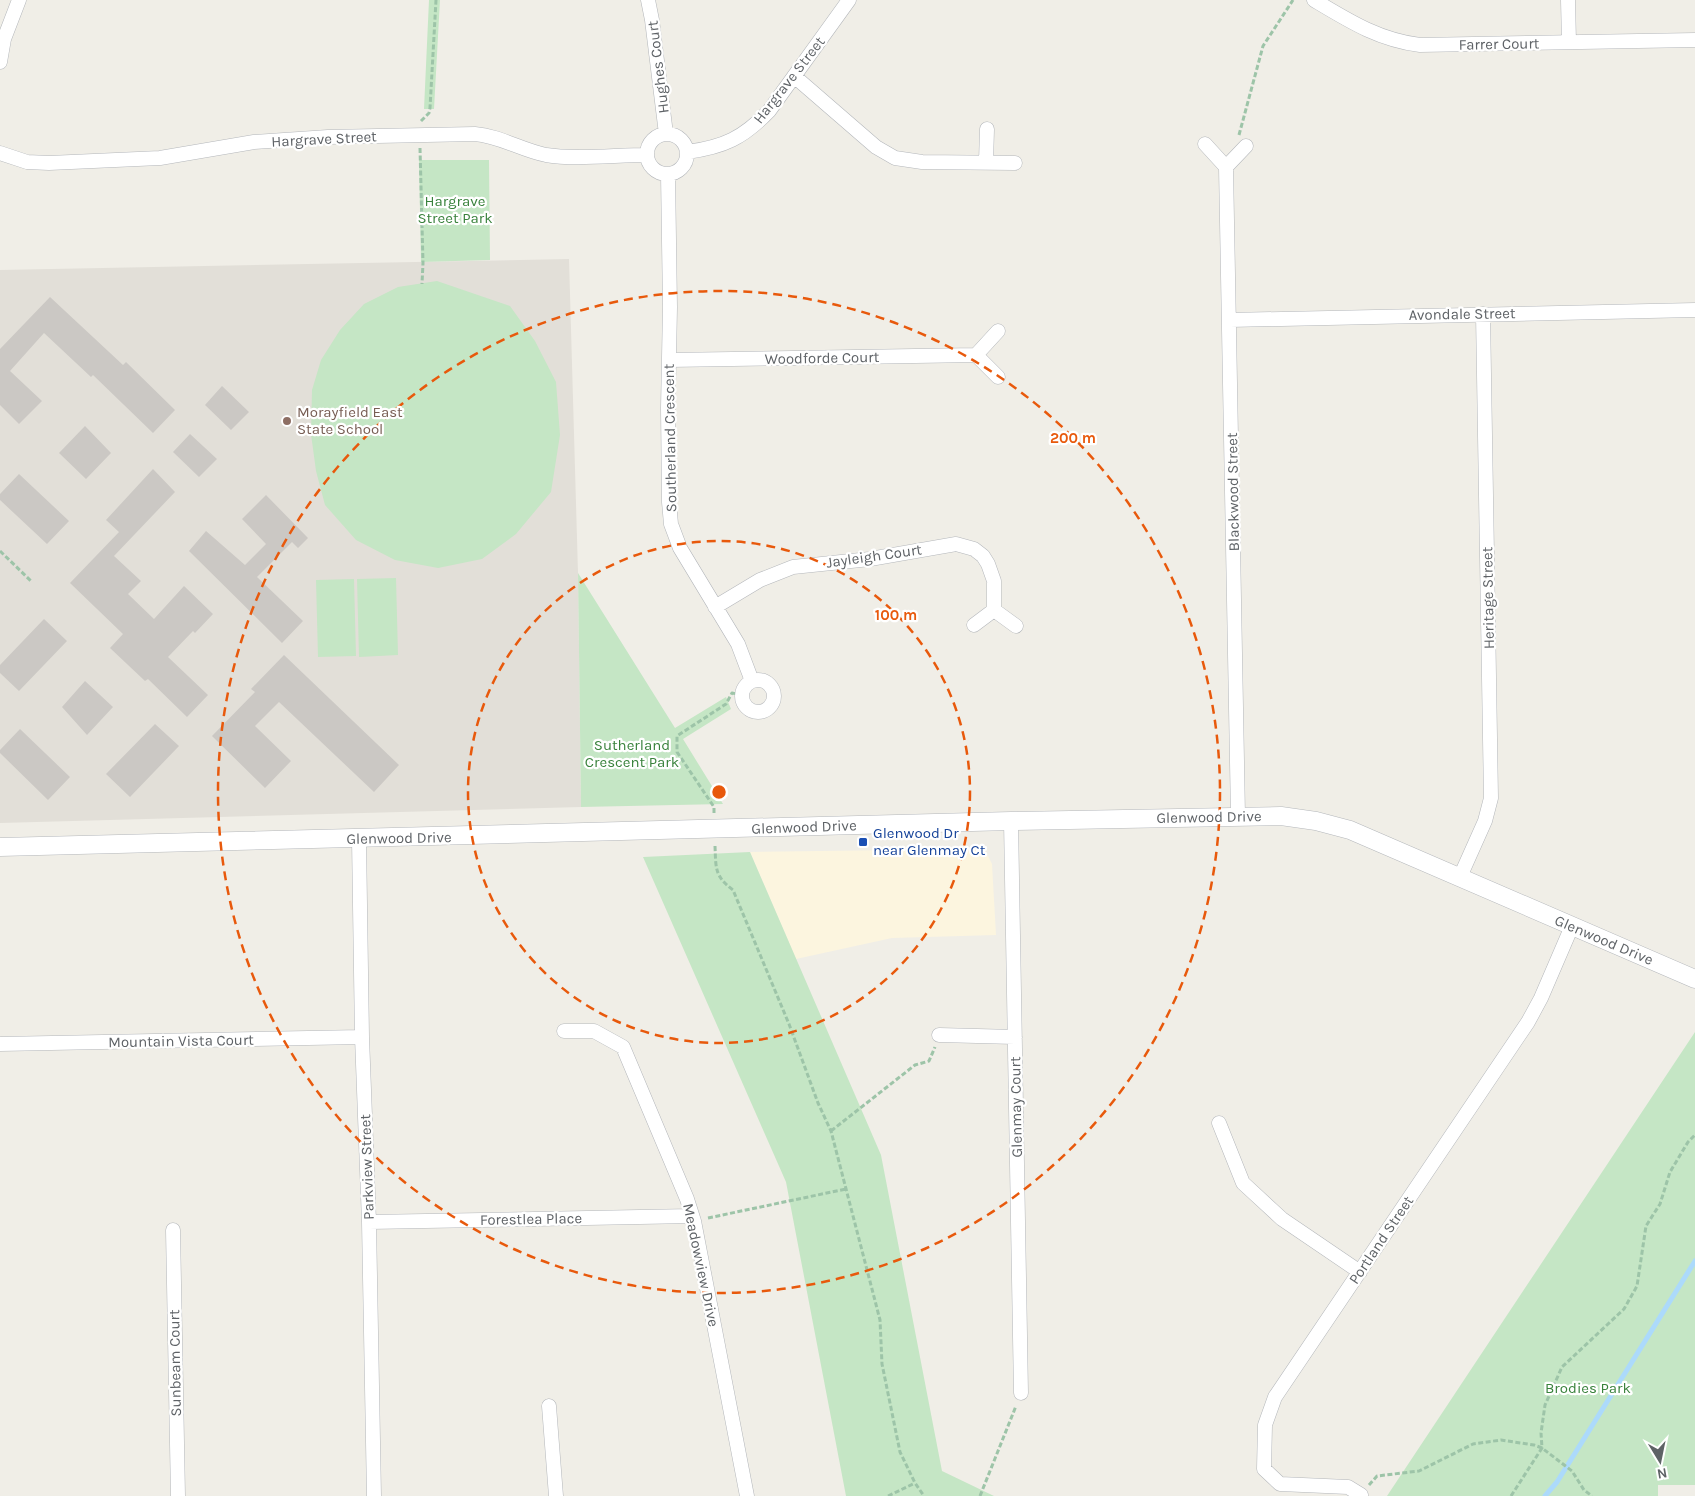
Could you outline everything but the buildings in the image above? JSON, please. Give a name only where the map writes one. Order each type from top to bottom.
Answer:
[{"type":"street","points":[[0,62],[4,39],[19,0]]},
{"type":"street","name":"Hughes Court","points":[[648,0],[666,134]]},
{"type":"street","name":"Hargrave Street","points":[[687,152],[719,146],[745,134],[769,111],[849,0]]},
{"type":"street","name":"Farrer Court","points":[[1314,0],[1365,29],[1402,43],[1420,45],[1695,40]]},
{"type":"street","points":[[1568,0],[1569,42]]},
{"type":"street","points":[[794,76],[876,147],[894,158],[922,162],[1015,163]]},
{"type":"street","points":[[986,162],[987,129]]},
{"type":"street","name":"Hargrave Street","points":[[0,153],[27,162],[48,163],[160,158],[254,142],[328,137],[475,134],[496,138],[530,150],[561,157],[647,155]]},
{"type":"street","points":[[666,134],[678,137],[686,146],[687,159],[680,170],[662,174],[651,166],[647,155],[650,143],[654,138],[666,134]]},
{"type":"street","points":[[1205,144],[1226,167],[1246,146]]},
{"type":"street","name":"Blackwood Street","points":[[1226,167],[1238,816]]},
{"type":"street","name":"Southerland Crescent","points":[[668,174],[670,307],[669,502],[672,524],[680,548],[738,644],[752,681]]},
{"type":"street","name":"Avondale Street","points":[[1230,320],[1695,310]]},
{"type":"street","name":"Heritage Street","points":[[1460,877],[1485,821],[1491,798],[1484,314]]},
{"type":"street","points":[[998,332],[976,355],[998,377]]},
{"type":"street","name":"Woodforde Court","points":[[669,360],[976,355]]},
{"type":"street","name":"Jayleigh Court","points":[[715,607],[760,580],[793,567],[878,558],[956,544],[974,549],[983,556],[988,564],[994,581],[994,610]]},
{"type":"street","points":[[974,625],[994,610],[1016,626]]},
{"type":"street","points":[[752,681],[763,681],[771,687],[773,692],[772,703],[764,710],[753,711],[745,705],[742,695],[745,686],[752,681]]},
{"type":"street","name":"Glenwood Drive","points":[[0,847],[1011,821],[1238,816],[1297,818],[1350,830],[1695,979]]},
{"type":"street","name":"Glenmay Court","points":[[1011,821],[1021,1393]]},
{"type":"street","name":"Parkview Street","points":[[360,839],[362,1037],[369,1222],[374,1496]]},
{"type":"street","name":"Portland Street","points":[[1361,1495],[1348,1487],[1280,1484],[1264,1469],[1265,1425],[1275,1397],[1528,1022],[1541,998],[1572,926]]},
{"type":"street","name":"Meadowview Drive","points":[[564,1031],[594,1031],[623,1046],[687,1199],[693,1218],[747,1496]]},
{"type":"street","points":[[939,1035],[1015,1038]]},
{"type":"street","name":"Mountain Vista Court","points":[[0,1044],[362,1037]]},
{"type":"street","points":[[1219,1123],[1243,1183],[1282,1219],[1360,1272]]},
{"type":"street","name":"Forestlea Place","points":[[369,1222],[693,1218]]},
{"type":"street","name":"Sunbeam Court","points":[[173,1230],[178,1496]]},
{"type":"street","points":[[549,1406],[556,1496]]},
{"type":"path","points":[[420,124],[430,108],[436,0]]},
{"type":"path","points":[[1246,146],[1239,135],[1263,46],[1292,0]]},
{"type":"path","points":[[420,145],[422,284]]},
{"type":"path","points":[[0,551],[31,581]]},
{"type":"path","points":[[714,813],[714,807],[677,752],[677,736],[726,704],[732,693],[742,695]]},
{"type":"path","points":[[714,846],[716,873],[724,884],[733,890],[789,1024],[818,1103],[832,1131],[880,1320],[882,1364],[900,1452],[915,1483],[924,1496]]},
{"type":"path","points":[[832,1131],[915,1065],[929,1061],[939,1035]]},
{"type":"path","points":[[1511,1496],[1542,1448],[1545,1405],[1562,1367],[1624,1309],[1633,1294],[1637,1286],[1646,1226],[1660,1204],[1670,1172],[1688,1142],[1695,1135]]},
{"type":"path","points":[[693,1218],[846,1189]]},
{"type":"path","points":[[980,1496],[1021,1393]]},
{"type":"path","points":[[1361,1495],[1377,1476],[1419,1471],[1473,1444],[1501,1440],[1542,1448],[1572,1471],[1584,1490],[1592,1496]]},
{"type":"path","points":[[888,1496],[915,1483]]},
{"type":"shaded area","name":"Morayfield East State School","points":[[569,259],[578,573],[581,807],[0,823],[0,270]]},
{"type":"shaded area","points":[[973,849],[981,851],[988,856],[992,864],[996,935],[892,938],[796,959],[750,852]]},
{"type":"green space","points":[[429,0],[440,0],[434,109],[424,109]]},
{"type":"green space","name":"Hargrave Street Park","points":[[419,160],[489,160],[490,260],[421,262]]},
{"type":"green space","points":[[437,281],[510,306],[535,341],[556,382],[560,435],[551,492],[516,534],[482,559],[438,568],[395,560],[356,540],[325,505],[316,471],[311,434],[312,390],[321,360],[340,330],[364,304],[398,287]]},
{"type":"green space","name":"Sutherland Crescent Park","points":[[578,573],[675,728],[726,697],[731,709],[683,739],[723,804],[581,807]]},
{"type":"green space","points":[[396,578],[398,655],[359,657],[357,579]]},
{"type":"green space","points":[[354,579],[356,656],[318,657],[316,580]]},
{"type":"green space","points":[[750,852],[881,1155],[942,1471],[994,1496],[846,1496],[786,1182],[643,857]]},
{"type":"green space","name":"Brodies Park","points":[[1695,1032],[1695,1485],[1658,1485],[1658,1496],[1387,1496]]},
{"type":"waterway","points":[[1545,1496],[1557,1482],[1695,1261]]},
{"type":"place","name":"Morayfield East State School","points":[[287,421]]},
{"type":"place","name":"Glenwood Dr near Glenmay Ct","points":[[863,842]]}]
